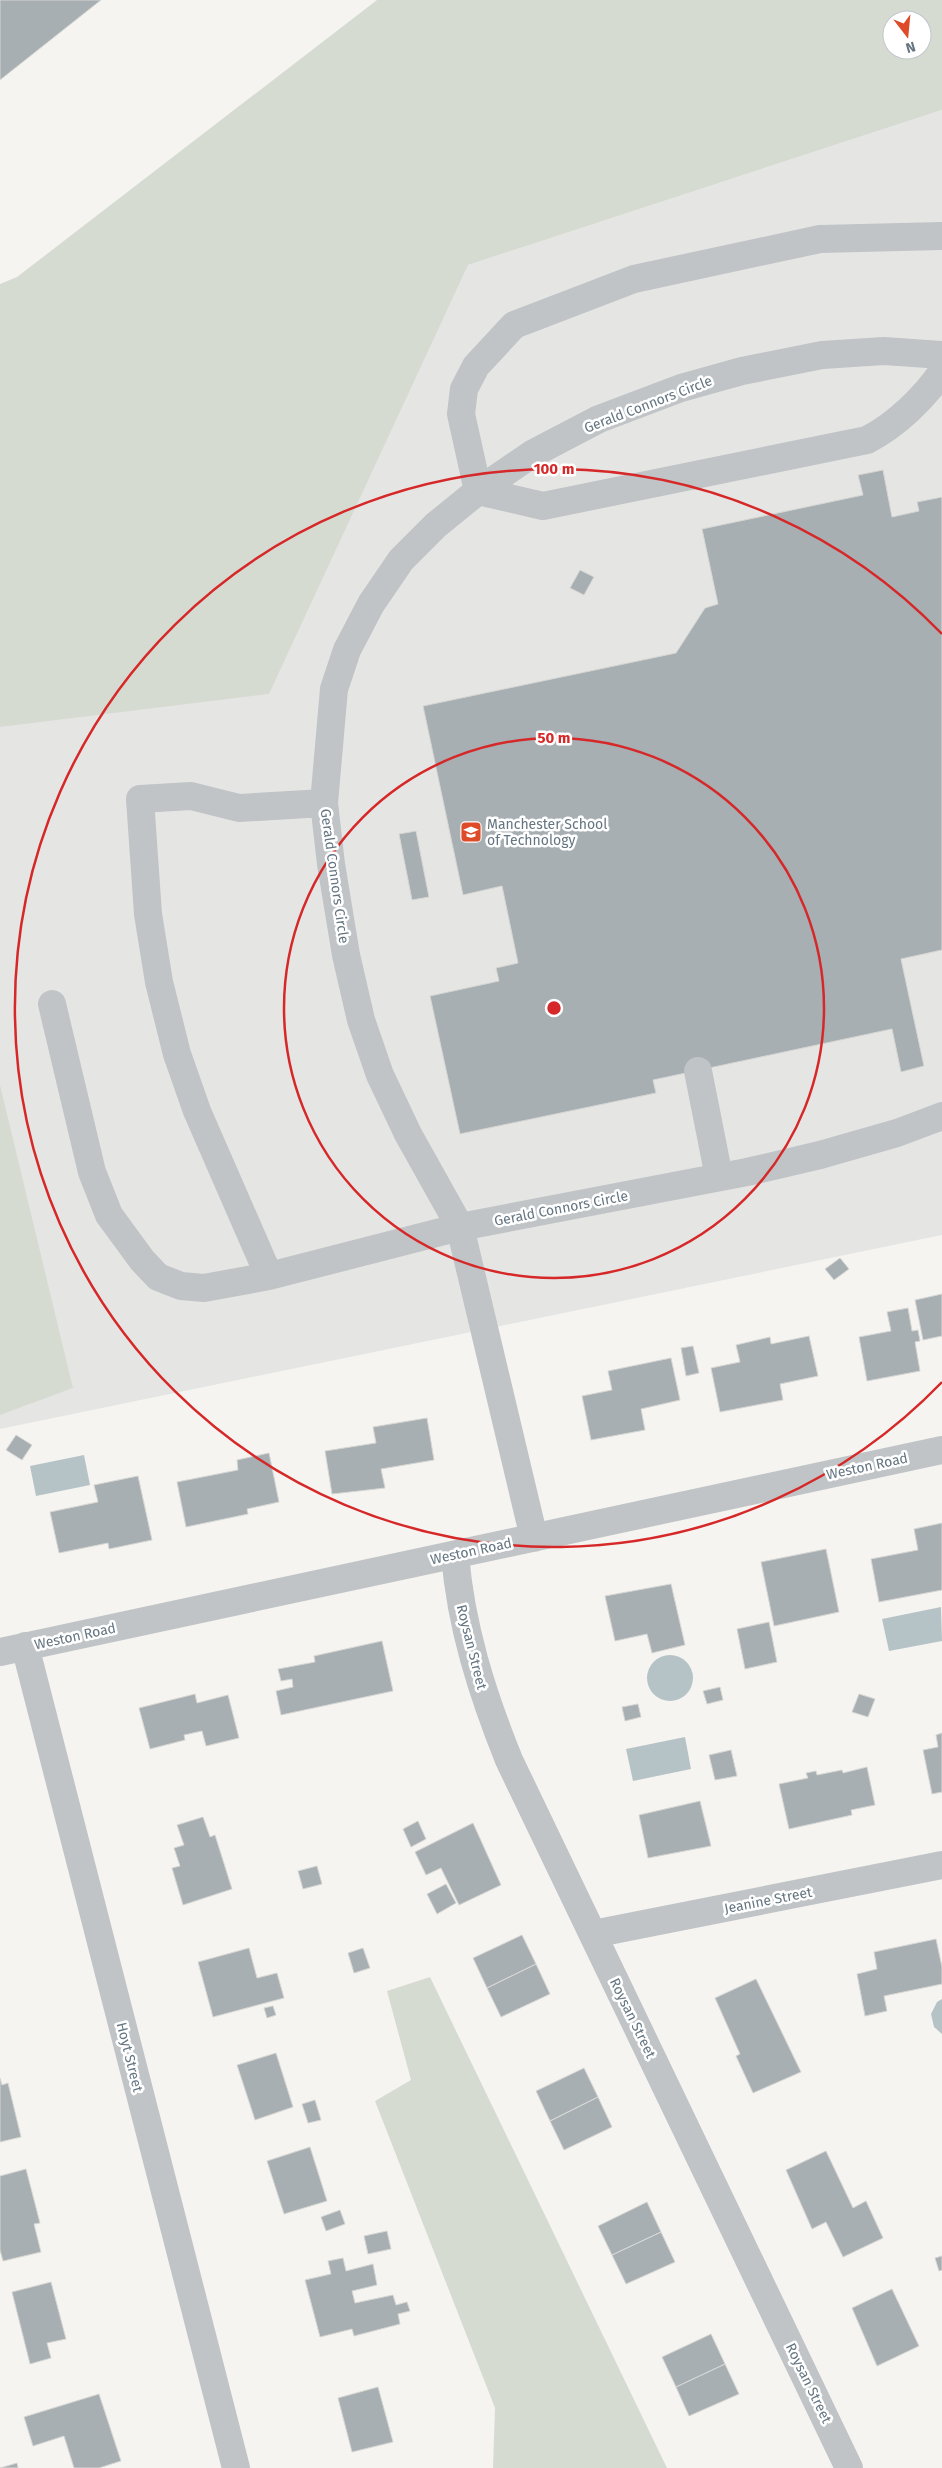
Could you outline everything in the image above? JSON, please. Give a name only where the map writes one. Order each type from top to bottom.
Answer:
[{"type":"street","points":[[942,236],[820,239],[634,279],[514,325],[476,366],[464,389],[461,414],[478,491],[543,506],[867,440],[885,431],[930,389],[942,372]]},
{"type":"street","name":"Gerald Connors Circle","points":[[942,355],[884,351],[822,355],[742,371],[681,388],[599,419],[532,454],[478,491],[436,525],[400,560],[371,604],[347,650],[334,689],[324,803],[331,864],[346,955],[361,1020],[380,1075],[408,1134],[460,1227],[719,1177],[820,1155],[897,1133],[942,1116]]},
{"type":"street","points":[[269,1276],[197,1111],[177,1054],[159,982],[148,914],[140,800],[191,796],[239,808],[324,803]]},
{"type":"street","points":[[52,1004],[92,1172],[109,1215],[142,1260],[158,1277],[181,1286],[204,1288],[269,1276],[460,1227],[534,1538]]},
{"type":"street","points":[[698,1071],[719,1177]]},
{"type":"street","name":"Weston Road","points":[[12,1649],[942,1450]]},
{"type":"street","name":"Roysan Street","points":[[455,1555],[463,1619],[478,1677],[509,1760],[849,2468]]},
{"type":"street","name":"Hoyt Street","points":[[12,1649],[236,2468]]},
{"type":"street","name":"Jeanine Street","points":[[593,1934],[942,1865]]},
{"type":"shaded area","points":[[377,0],[942,0],[942,110],[468,265],[269,694],[0,727],[0,284],[17,277]]},
{"type":"shaded area","name":"Manchester School of Technology","points":[[942,110],[942,1235],[0,1429],[0,428],[468,265]]},
{"type":"shaded area","points":[[0,1085],[73,1388],[0,1415]]},
{"type":"shaded area","points":[[84,1455],[90,1485],[36,1496],[30,1466]]},
{"type":"shaded area","points":[[941,1607],[942,1641],[889,1651],[882,1619]]},
{"type":"shaded area","points":[[666,1655],[674,1655],[683,1659],[689,1665],[693,1678],[689,1691],[683,1697],[674,1701],[666,1701],[657,1697],[651,1691],[647,1682],[647,1674],[651,1665],[657,1659]]},
{"type":"shaded area","points":[[685,1737],[691,1769],[633,1781],[626,1749]]},
{"type":"shaded area","points":[[430,1977],[667,2468],[493,2468],[495,2408],[375,2101],[411,2080],[387,1991]]},
{"type":"shaded area","points":[[942,1999],[942,2034],[934,2027],[931,2014],[937,2002]]},
{"type":"building","points":[[0,0],[101,0],[0,80]]},
{"type":"building","points":[[883,470],[892,517],[919,511],[917,502],[942,497],[942,950],[901,959],[924,1066],[901,1072],[892,1029],[653,1080],[656,1093],[460,1134],[430,996],[499,981],[496,968],[518,963],[502,886],[463,895],[423,706],[676,653],[705,608],[718,604],[702,529],[863,495],[858,475]]},
{"type":"building","points":[[580,570],[594,577],[584,595],[570,588]]},
{"type":"building","points":[[416,831],[429,897],[412,900],[399,834]]},
{"type":"building","points":[[840,1258],[849,1269],[834,1280],[825,1269]]},
{"type":"building","points":[[942,1294],[942,1336],[923,1340],[915,1300]]},
{"type":"building","points":[[908,1308],[912,1331],[918,1330],[920,1341],[915,1342],[920,1371],[867,1381],[859,1337],[891,1331],[887,1312]]},
{"type":"building","points":[[809,1336],[818,1376],[780,1384],[783,1400],[720,1412],[711,1368],[740,1362],[736,1345],[770,1337],[771,1344]]},
{"type":"building","points":[[693,1346],[699,1373],[686,1376],[681,1348]]},
{"type":"building","points":[[671,1358],[680,1400],[641,1409],[645,1430],[591,1440],[582,1396],[612,1390],[608,1371]]},
{"type":"building","points":[[427,1418],[434,1460],[381,1469],[385,1488],[332,1494],[325,1451],[376,1443],[373,1427]]},
{"type":"building","points":[[16,1435],[32,1445],[22,1460],[6,1450]]},
{"type":"building","points":[[269,1453],[279,1502],[247,1509],[248,1514],[186,1527],[177,1482],[238,1470],[237,1460]]},
{"type":"building","points":[[138,1476],[152,1540],[109,1549],[108,1543],[59,1553],[50,1512],[98,1502],[94,1485]]},
{"type":"building","points":[[942,1523],[942,1590],[879,1602],[871,1559],[918,1550],[914,1529]]},
{"type":"building","points":[[826,1549],[839,1612],[774,1626],[761,1562]]},
{"type":"building","points":[[671,1584],[685,1645],[652,1653],[647,1634],[615,1641],[605,1596]]},
{"type":"building","points":[[769,1622],[777,1662],[745,1669],[737,1629]]},
{"type":"building","points":[[382,1641],[393,1691],[281,1715],[276,1691],[293,1687],[292,1679],[281,1681],[278,1669],[315,1662],[314,1656]]},
{"type":"building","points":[[720,1687],[723,1700],[707,1704],[703,1691]]},
{"type":"building","points":[[195,1694],[197,1703],[228,1695],[239,1738],[206,1746],[202,1731],[184,1735],[185,1740],[150,1749],[139,1708]]},
{"type":"building","points":[[859,1694],[875,1699],[868,1717],[852,1712]]},
{"type":"building","points":[[638,1704],[641,1717],[625,1721],[622,1707]]},
{"type":"building","points":[[942,1733],[942,1792],[932,1794],[923,1750],[938,1747],[936,1735]]},
{"type":"building","points":[[731,1750],[737,1776],[715,1780],[709,1755]]},
{"type":"building","points":[[867,1767],[875,1805],[851,1810],[852,1815],[789,1829],[779,1784],[808,1778],[806,1773],[816,1771],[817,1775],[842,1770],[843,1773]]},
{"type":"building","points":[[700,1801],[711,1846],[648,1858],[639,1815]]},
{"type":"building","points":[[203,1817],[210,1837],[215,1835],[232,1889],[183,1905],[172,1868],[180,1866],[174,1848],[184,1845],[177,1825]]},
{"type":"building","points":[[418,1821],[426,1839],[411,1847],[403,1829]]},
{"type":"building","points":[[473,1823],[501,1885],[459,1905],[441,1868],[426,1875],[415,1852]]},
{"type":"building","points":[[317,1866],[322,1884],[303,1889],[298,1871]]},
{"type":"building","points":[[446,1884],[456,1903],[437,1914],[427,1894]]},
{"type":"building","points":[[522,1935],[536,1964],[487,1988],[473,1958]]},
{"type":"building","points":[[936,1939],[942,1967],[942,1984],[884,1996],[887,2011],[865,2016],[857,1974],[877,1969],[874,1952]]},
{"type":"building","points":[[249,1948],[257,1978],[277,1973],[284,1998],[213,2017],[198,1962]]},
{"type":"building","points":[[363,1948],[370,1968],[354,1973],[348,1953]]},
{"type":"building","points":[[536,1964],[550,1994],[501,2017],[487,1988]]},
{"type":"building","points":[[756,1979],[801,2072],[753,2093],[736,2056],[740,2054],[715,1998]]},
{"type":"building","points":[[273,2006],[276,2015],[267,2018],[264,2008]]},
{"type":"building","points":[[276,2053],[293,2107],[255,2120],[237,2065]]},
{"type":"building","points":[[584,2068],[598,2097],[550,2121],[536,2091]]},
{"type":"building","points":[[0,2078],[2,2085],[8,2083],[21,2137],[0,2142]]},
{"type":"building","points":[[598,2097],[612,2127],[564,2150],[550,2121]]},
{"type":"building","points":[[315,2100],[321,2120],[308,2123],[302,2104]]},
{"type":"building","points":[[310,2147],[327,2201],[284,2214],[267,2161]]},
{"type":"building","points":[[826,2151],[853,2208],[866,2201],[883,2238],[843,2257],[826,2222],[812,2229],[786,2170]]},
{"type":"building","points":[[26,2169],[40,2223],[34,2224],[41,2252],[3,2261],[0,2250],[0,2176]]},
{"type":"building","points":[[647,2202],[661,2232],[612,2255],[598,2226]]},
{"type":"building","points":[[340,2210],[345,2224],[326,2231],[321,2217]]},
{"type":"building","points":[[387,2231],[391,2249],[368,2254],[364,2236]]},
{"type":"building","points":[[661,2232],[675,2262],[626,2284],[612,2255]]},
{"type":"building","points":[[942,2256],[942,2270],[939,2271],[935,2258]]},
{"type":"building","points":[[343,2258],[346,2271],[373,2264],[377,2285],[352,2291],[355,2303],[393,2295],[396,2305],[407,2302],[410,2311],[398,2314],[400,2324],[354,2336],[352,2329],[320,2337],[305,2280],[331,2274],[328,2261]]},
{"type":"building","points":[[51,2282],[66,2339],[47,2343],[51,2358],[30,2364],[12,2292]]},
{"type":"building","points":[[892,2289],[919,2346],[877,2366],[852,2308]]},
{"type":"building","points":[[711,2334],[725,2364],[676,2387],[662,2357]]},
{"type":"building","points":[[725,2364],[739,2394],[689,2416],[676,2387]]},
{"type":"building","points":[[378,2387],[393,2442],[352,2452],[338,2398]]},
{"type":"building","points":[[99,2394],[121,2461],[99,2468],[74,2468],[64,2436],[33,2446],[24,2417]]},
{"type":"building","points":[[17,2463],[18,2468],[0,2468]]},
{"type":"place","name":"Manchester School of Technology","points":[[471,832]]}]
